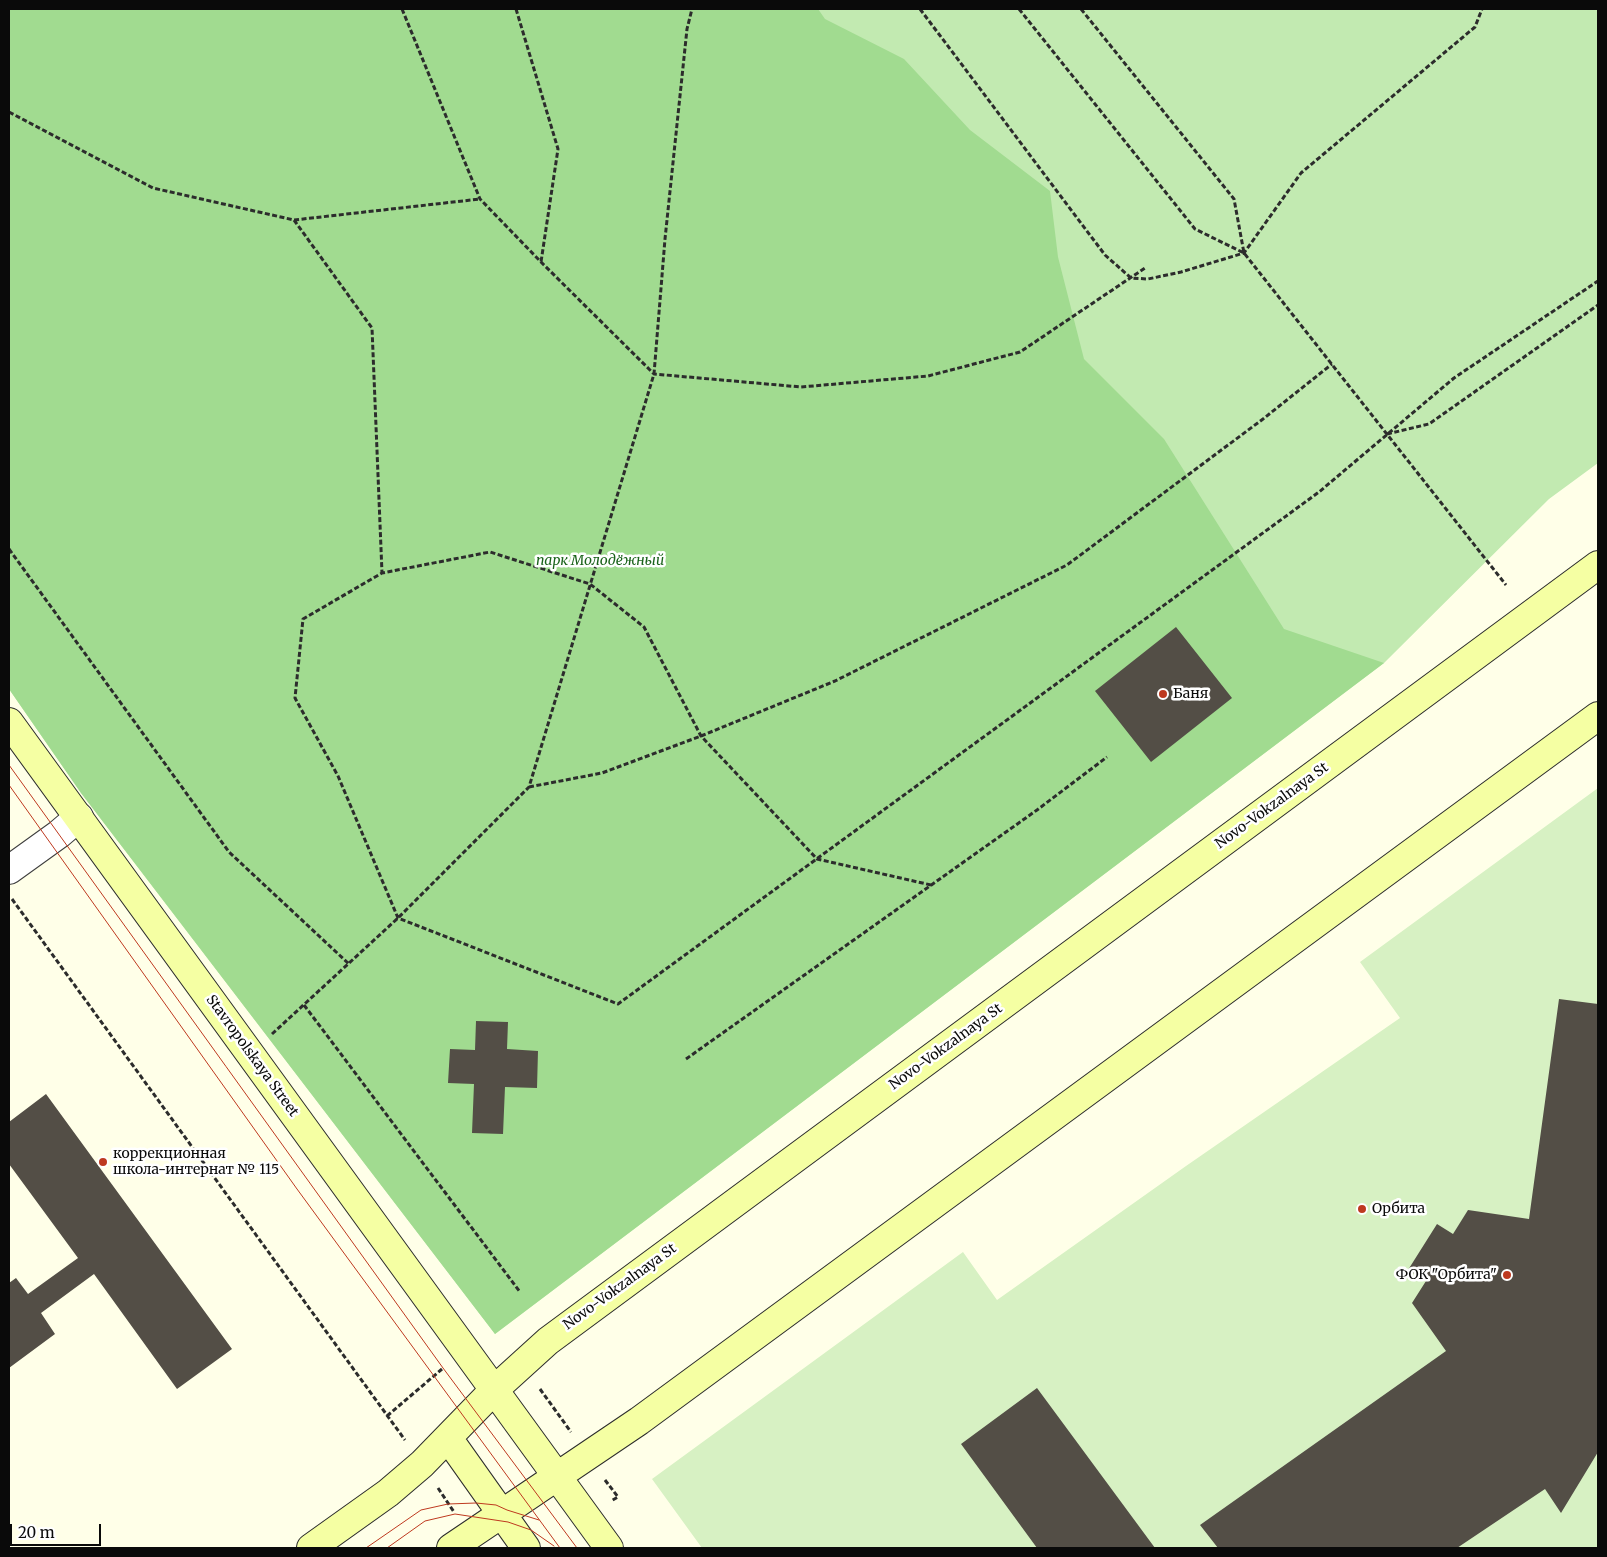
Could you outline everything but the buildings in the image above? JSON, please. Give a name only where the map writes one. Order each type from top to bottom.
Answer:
[{"type":"main road","name":"Novo-Vokzalnaya St","points":[[311,1548],[388,1493],[422,1464],[494,1390],[556,1335],[1598,565]]},
{"type":"main road","points":[[451,1548],[639,1421],[1598,716]]},
{"type":"main road","name":"Stavropolskaya Street","points":[[9,722],[557,1477]]},
{"type":"main road","points":[[448,1438],[526,1548]]},
{"type":"main road","points":[[557,1477],[609,1548]]},
{"type":"street","points":[[9,870],[59,834],[79,816]]},
{"type":"path","points":[[402,9],[480,199],[654,374],[801,387],[928,376],[1020,352],[1145,268]]},
{"type":"path","points":[[516,9],[558,149],[541,262]]},
{"type":"path","points":[[268,1038],[398,918],[529,787],[654,374],[666,230],[687,29],[692,9]]},
{"type":"path","points":[[920,9],[1105,254],[1131,278],[1148,279],[1181,272],[1244,253],[1301,173],[1475,27],[1482,9]]},
{"type":"path","points":[[1019,9],[1195,229],[1244,253],[1506,585]]},
{"type":"path","points":[[1081,9],[1234,199],[1244,253]]},
{"type":"path","points":[[9,112],[153,188],[294,220],[480,199]]},
{"type":"path","points":[[294,220],[372,328],[382,574]]},
{"type":"path","points":[[931,885],[816,859],[701,736],[644,627],[590,584],[490,552],[382,574],[303,619],[295,698],[338,776],[398,918],[618,1004],[816,859],[1319,492],[1454,378],[1598,281]]},
{"type":"path","points":[[1387,434],[1430,424],[1598,305]]},
{"type":"path","points":[[529,787],[602,774],[835,681],[1067,565],[1263,419],[1332,364]]},
{"type":"path","points":[[9,549],[229,852],[349,964]]},
{"type":"path","points":[[686,1059],[1108,757]]},
{"type":"path","points":[[9,894],[388,1416],[465,1349]]},
{"type":"path","points":[[304,1004],[520,1292]]},
{"type":"path","points":[[522,1365],[618,1497]]},
{"type":"green space","name":"парк Молодёжный","points":[[9,9],[1598,9],[1598,463],[1549,499],[1384,663],[495,1334],[81,793],[9,689]]},
{"type":"green space","name":"парк Молодёжный","points":[[9,9],[818,9],[825,19],[904,59],[970,130],[1050,191],[1058,257],[1084,359],[1164,439],[1284,629],[1384,663],[495,1334],[81,793],[9,689]]},
{"type":"green space","name":"Орбита","points":[[1598,788],[1598,1548],[702,1548],[652,1479],[963,1252],[997,1300],[1400,1018],[1360,962]]},
{"type":"tram line","points":[[9,765],[443,1368],[577,1548]]},
{"type":"tram line","points":[[9,785],[297,1189],[560,1548]]},
{"type":"tram line","points":[[366,1548],[421,1510],[448,1504],[476,1503],[496,1505],[539,1520]]},
{"type":"tram line","points":[[387,1548],[425,1521],[455,1514],[508,1522],[531,1530],[554,1546]]},
{"type":"place","name":"Баня","points":[[1163,694]]},
{"type":"place","name":"коррекционная школа-интернат № 115","points":[[103,1162]]},
{"type":"place","name":"Орбита","points":[[1362,1209]]},
{"type":"place","name":"ФОК \"Орбита\"","points":[[1507,1275]]}]
